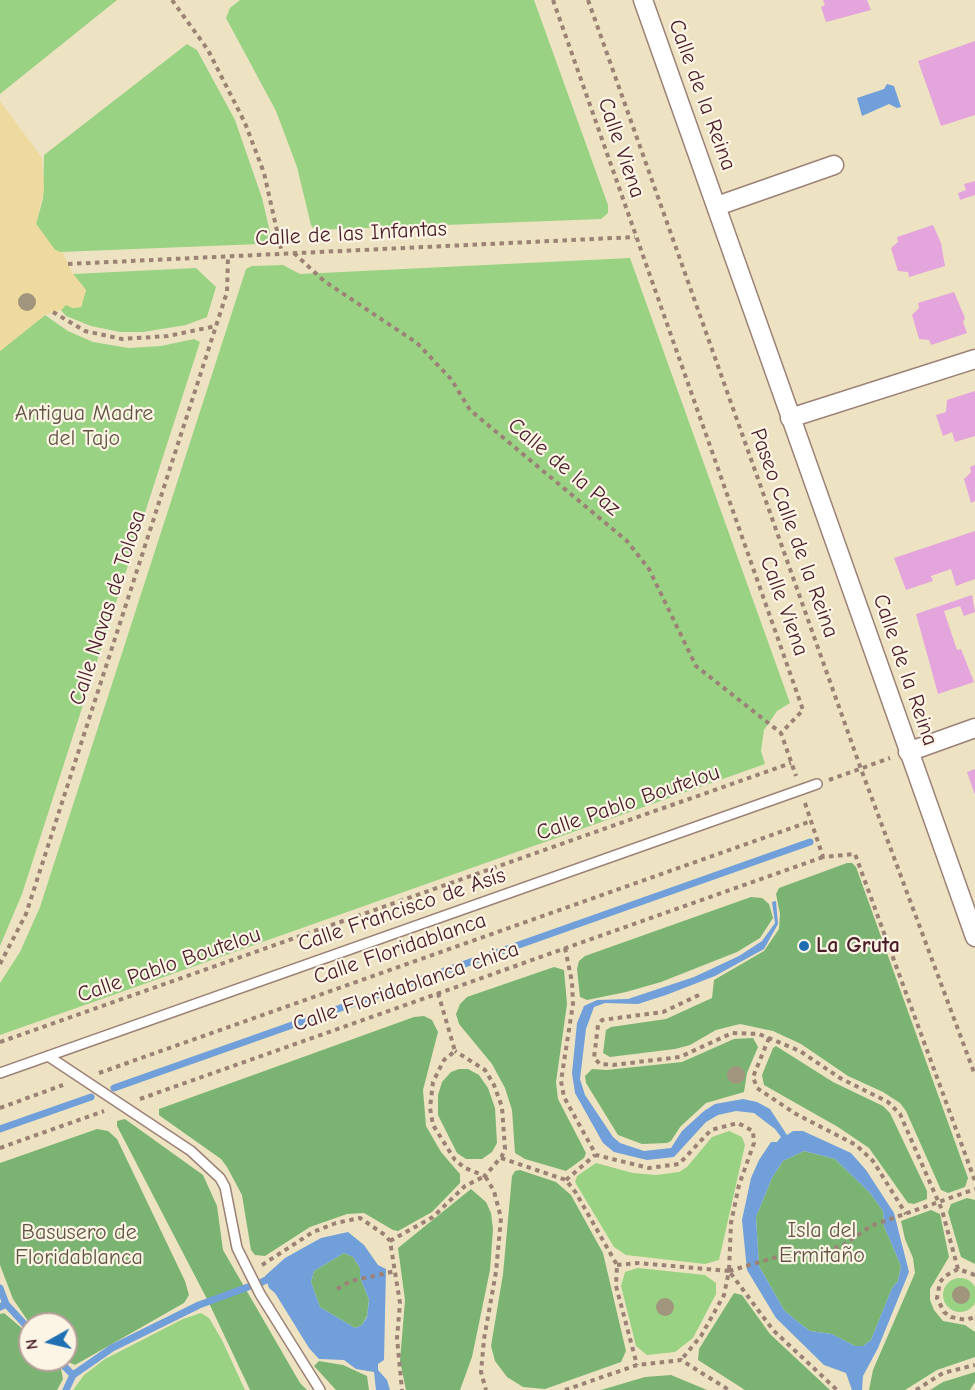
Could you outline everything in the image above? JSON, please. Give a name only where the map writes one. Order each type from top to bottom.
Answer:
[{"type":"street","name":"Calle de la Reina","points":[[643,0],[975,938]]},
{"type":"street","name":"Calle de la Reina","points":[[717,206],[834,165]]},
{"type":"street","points":[[790,418],[975,359]]},
{"type":"street","points":[[908,752],[975,728]]},
{"type":"lane","name":"Calle Francisco de Asís","points":[[0,1073],[817,784]]},
{"type":"lane","points":[[48,1056],[191,1151],[220,1178],[225,1187],[237,1248],[249,1274],[320,1390]]},
{"type":"path","points":[[172,0],[208,50],[245,123],[264,173],[282,253]]},
{"type":"path","name":"Calle Viena","points":[[553,0],[803,710],[781,733]]},
{"type":"path","name":"Paseo Calle de la Reina","points":[[588,0],[861,769],[975,1075]]},
{"type":"path","name":"Calle de las Infantas","points":[[68,264],[635,237]]},
{"type":"path","name":"Calle de la Paz","points":[[294,253],[324,281],[417,343],[451,379],[470,410],[627,541],[649,568],[696,666],[781,733]]},
{"type":"path","name":"Calle Navas de Tolosa","points":[[0,964],[26,914],[227,292],[228,256]]},
{"type":"path","points":[[52,312],[86,331],[122,339],[168,336],[216,326]]},
{"type":"path","points":[[781,733],[823,857],[855,854],[975,1181]]},
{"type":"path","points":[[817,784],[891,758],[887,748]]},
{"type":"path","name":"Calle Pablo Boutelou","points":[[0,1042],[791,763]]},
{"type":"path","name":"Calle Floridablanca","points":[[0,1107],[811,821]]},
{"type":"path","name":"Calle Floridablanca chica","points":[[0,1148],[823,857]]},
{"type":"path","points":[[565,948],[572,982],[573,1005],[561,1081],[564,1097],[596,1155],[649,1168],[669,1166],[679,1164],[711,1130],[738,1123],[753,1131],[754,1143],[739,1185],[731,1222],[729,1271],[724,1295],[701,1336],[681,1360]]},
{"type":"path","points":[[390,1241],[433,1217],[465,1186],[485,1176],[501,1158],[505,1149],[506,1133],[499,1095],[485,1070],[455,1051],[438,993]]},
{"type":"path","points":[[699,995],[663,1012],[602,1020],[597,1025],[594,1058],[600,1064],[613,1065],[680,1057],[732,1033],[751,1032],[800,1051],[840,1078],[888,1102],[900,1114],[939,1202],[958,1269]]},
{"type":"path","points":[[769,1038],[753,1077],[757,1088],[796,1114],[856,1145],[873,1161],[904,1214]]},
{"type":"path","points":[[455,1051],[444,1060],[433,1082],[430,1108],[433,1125],[455,1160],[465,1168],[485,1176],[494,1191],[501,1218],[496,1272],[484,1339],[481,1372],[486,1390]]},
{"type":"path","points":[[567,1180],[596,1155]]},
{"type":"path","points":[[501,1158],[567,1180],[617,1265],[616,1286],[637,1365]]},
{"type":"path","points":[[617,1265],[638,1263],[729,1271],[763,1261],[818,1253],[842,1246],[879,1223],[975,1189]]},
{"type":"path","points":[[249,1274],[313,1232],[336,1223],[360,1218],[390,1241],[400,1303],[397,1361],[402,1390]]},
{"type":"path","points":[[958,1269],[975,1275]]},
{"type":"path","points":[[958,1269],[940,1282],[937,1290],[939,1306],[951,1317],[974,1319]]},
{"type":"path","points":[[337,1289],[357,1280],[396,1271]]},
{"type":"path","points":[[729,1271],[773,1330],[837,1390]]},
{"type":"path","points":[[565,1390],[637,1365],[681,1360],[729,1390]]},
{"type":"path","points":[[916,1390],[943,1374],[975,1365]]},
{"type":"green space","points":[[0,0],[117,0],[0,94]]},
{"type":"green space","points":[[240,0],[534,0],[608,205],[608,213],[601,219],[315,230],[311,225],[297,167],[276,111],[226,18],[230,8]]},
{"type":"green space","points":[[187,44],[197,50],[235,120],[262,198],[270,232],[268,239],[260,244],[60,252],[55,250],[36,224],[43,199],[44,155]]},
{"type":"green space","points":[[630,258],[790,703],[777,711],[764,730],[761,751],[765,764],[0,1035],[0,983],[20,952],[40,907],[246,269],[252,266],[283,265],[300,274]]},
{"type":"green space","points":[[196,268],[216,287],[207,317],[186,325],[143,332],[120,332],[91,326],[66,316],[61,310],[66,304],[72,308],[81,307],[86,290],[73,274]]},
{"type":"green space","name":"Antigua Madre del Tajo","points":[[45,315],[68,331],[93,342],[129,348],[161,346],[194,339],[200,342],[22,894],[0,946],[0,351]]},
{"type":"green space","points":[[852,863],[856,867],[968,1178],[965,1187],[948,1193],[941,1190],[906,1111],[900,1103],[883,1092],[848,1076],[801,1044],[773,1031],[740,1024],[716,1030],[690,1045],[675,1049],[610,1057],[603,1053],[606,1030],[611,1027],[666,1019],[712,998],[714,980],[764,951],[779,929],[780,914],[776,894],[779,888]]},
{"type":"green space","points":[[751,897],[762,898],[769,904],[773,918],[760,938],[737,952],[661,982],[587,1000],[580,997],[577,969],[579,961],[585,956]]},
{"type":"green space","points":[[554,967],[564,970],[567,1004],[556,1082],[558,1099],[586,1153],[584,1158],[566,1171],[525,1159],[515,1153],[512,1110],[505,1088],[492,1064],[459,1024],[456,1014],[460,1004],[467,997]]},
{"type":"green space","points":[[424,1016],[432,1020],[438,1032],[423,1090],[426,1126],[441,1152],[460,1174],[460,1183],[432,1212],[398,1231],[364,1213],[347,1214],[310,1227],[265,1256],[255,1255],[251,1250],[242,1195],[227,1167],[221,1159],[159,1115],[159,1109],[414,1017]]},
{"type":"green space","points":[[753,1038],[758,1047],[747,1073],[744,1092],[706,1103],[680,1127],[671,1141],[667,1143],[642,1144],[618,1135],[586,1083],[585,1076],[592,1069],[607,1070],[682,1062],[734,1039]]},
{"type":"green space","points":[[776,1046],[833,1082],[883,1106],[890,1113],[927,1191],[927,1199],[914,1204],[908,1203],[869,1148],[838,1127],[764,1085],[762,1075],[773,1048]]},
{"type":"green space","points":[[468,1069],[479,1075],[488,1088],[495,1108],[497,1143],[492,1152],[482,1159],[466,1159],[457,1153],[438,1115],[438,1095],[442,1082],[451,1072]]},
{"type":"green space","points":[[125,1119],[203,1175],[217,1206],[223,1250],[300,1383],[307,1390],[250,1390],[208,1301],[117,1126],[117,1121]]},
{"type":"green space","name":"Basusero de Floridablanca","points":[[97,1129],[108,1131],[117,1139],[185,1281],[189,1295],[184,1303],[78,1363],[78,1312],[22,1312],[13,1299],[0,1265],[0,1163]]},
{"type":"green space","points":[[729,1131],[742,1137],[745,1145],[719,1260],[705,1264],[626,1255],[614,1247],[575,1182],[577,1176],[596,1163],[633,1173],[656,1175],[679,1172],[687,1167],[712,1137]]},
{"type":"green space","name":"Isla del Ermitaño","points":[[804,1151],[835,1159],[870,1193],[883,1211],[884,1226],[901,1266],[898,1281],[892,1288],[871,1340],[863,1346],[855,1346],[832,1334],[810,1331],[798,1322],[784,1310],[759,1266],[756,1217],[772,1178],[783,1161]]},
{"type":"green space","points":[[520,1170],[556,1182],[571,1195],[603,1253],[626,1351],[621,1362],[545,1389],[523,1387],[507,1377],[495,1361],[491,1346],[503,1274],[512,1176],[515,1171]]},
{"type":"green space","points":[[471,1189],[486,1202],[491,1213],[493,1229],[490,1270],[472,1357],[460,1390],[406,1390],[400,1361],[405,1300],[398,1248]]},
{"type":"green space","points":[[967,1198],[975,1200],[975,1264],[961,1257],[948,1212],[951,1204]]},
{"type":"green space","points":[[931,1210],[940,1214],[949,1257],[930,1289],[930,1300],[934,1310],[943,1321],[965,1325],[975,1332],[975,1357],[937,1370],[905,1390],[869,1390],[873,1370],[915,1273],[913,1258],[901,1221]]},
{"type":"green space","points":[[344,1253],[353,1257],[360,1268],[360,1277],[369,1300],[367,1316],[362,1325],[355,1328],[320,1307],[311,1282],[314,1271]]},
{"type":"green space","points":[[638,1268],[705,1275],[716,1283],[716,1294],[693,1338],[675,1352],[647,1355],[636,1346],[621,1286],[625,1272]]},
{"type":"green space","points":[[960,1278],[972,1283],[977,1295],[972,1307],[960,1312],[948,1307],[943,1295],[948,1283]]},
{"type":"green space","points":[[734,1293],[742,1295],[770,1334],[830,1390],[745,1390],[698,1360],[699,1349]]},
{"type":"green space","points":[[4,1313],[18,1325],[18,1372],[62,1372],[63,1379],[57,1390],[0,1390],[0,1314]]},
{"type":"green space","points":[[201,1313],[209,1318],[222,1340],[245,1390],[73,1390],[84,1375],[105,1359],[183,1319]]},
{"type":"green space","points":[[319,1361],[343,1365],[367,1376],[369,1390],[336,1390],[314,1366]]},
{"type":"green space","points":[[975,1372],[975,1382],[970,1390],[930,1390],[943,1382]]},
{"type":"green space","points":[[671,1375],[707,1390],[601,1390],[645,1377]]},
{"type":"sand","points":[[0,101],[42,158],[44,191],[36,224],[55,250],[63,253],[73,274],[86,290],[81,307],[73,308],[66,305],[61,310],[45,315],[0,351]]},
{"type":"water","points":[[887,84],[894,86],[901,107],[897,108],[889,104],[862,116],[857,98],[884,89]]},
{"type":"water","points":[[776,901],[778,924],[764,949],[715,976],[666,995],[638,1004],[605,1003],[594,1007],[586,1029],[580,1079],[585,1095],[613,1137],[620,1143],[644,1151],[671,1148],[682,1131],[704,1111],[715,1104],[743,1099],[757,1102],[770,1109],[787,1135],[793,1131],[803,1131],[851,1153],[866,1170],[894,1213],[909,1272],[878,1348],[863,1376],[862,1390],[852,1390],[846,1373],[824,1365],[776,1318],[747,1270],[742,1220],[751,1178],[759,1160],[771,1142],[777,1142],[781,1137],[775,1129],[754,1113],[736,1111],[718,1115],[706,1122],[674,1157],[647,1160],[614,1152],[603,1143],[575,1093],[572,1073],[577,1023],[584,1006],[597,1000],[628,999],[694,977],[739,956],[762,941],[775,923],[772,902]],"holes":[[[804,1151],[835,1159],[870,1193],[883,1211],[884,1226],[901,1266],[898,1281],[892,1288],[871,1340],[863,1346],[855,1346],[832,1334],[810,1331],[798,1322],[784,1310],[759,1266],[756,1217],[772,1178],[783,1161]]]},
{"type":"water","points":[[348,1232],[364,1245],[378,1265],[386,1269],[384,1360],[378,1364],[378,1370],[387,1380],[390,1390],[376,1390],[374,1372],[356,1369],[344,1360],[319,1359],[309,1348],[275,1293],[269,1288],[265,1276],[285,1258],[321,1238]],"holes":[[[344,1253],[353,1257],[360,1268],[360,1277],[369,1300],[367,1317],[362,1325],[355,1328],[320,1307],[311,1282],[314,1271]]]},
{"type":"building","points":[[823,0],[867,0],[871,10],[826,22],[821,7],[825,5]]},
{"type":"building","points":[[975,41],[975,115],[941,126],[918,61]]},
{"type":"building","points":[[975,181],[975,195],[960,200],[958,193],[966,190],[964,184]]},
{"type":"building","points":[[933,225],[941,243],[945,266],[909,277],[908,272],[898,271],[891,248],[898,242],[897,237]]},
{"type":"building","points":[[954,292],[965,318],[963,322],[967,333],[931,345],[929,340],[919,339],[912,315],[919,308],[918,303]]},
{"type":"building","points":[[975,391],[975,436],[955,442],[952,432],[943,436],[936,415],[946,412],[947,400]]},
{"type":"building","points":[[975,465],[975,501],[971,503],[964,479],[971,472],[970,467]]},
{"type":"building","points":[[975,531],[975,579],[956,586],[951,569],[931,576],[933,581],[906,590],[894,558]]},
{"type":"building","points":[[972,595],[975,612],[964,616],[960,606],[944,611],[957,650],[961,649],[974,682],[938,694],[916,614]]},
{"type":"building","points":[[975,769],[975,795],[967,772]]},
{"type":"waterway","points":[[114,1088],[810,842]]},
{"type":"waterway","points":[[0,1129],[91,1097]]},
{"type":"waterway","points":[[262,1282],[266,1280]]},
{"type":"waterway","points":[[73,1375],[112,1348],[199,1305],[248,1287]]},
{"type":"waterway","points":[[0,1288],[6,1304],[0,1307]]},
{"type":"waterway","points":[[6,1304],[18,1317]]},
{"type":"waterway","points":[[66,1390],[73,1375],[70,1372]]},
{"type":"place","name":"La Gruta","points":[[804,946]]}]
